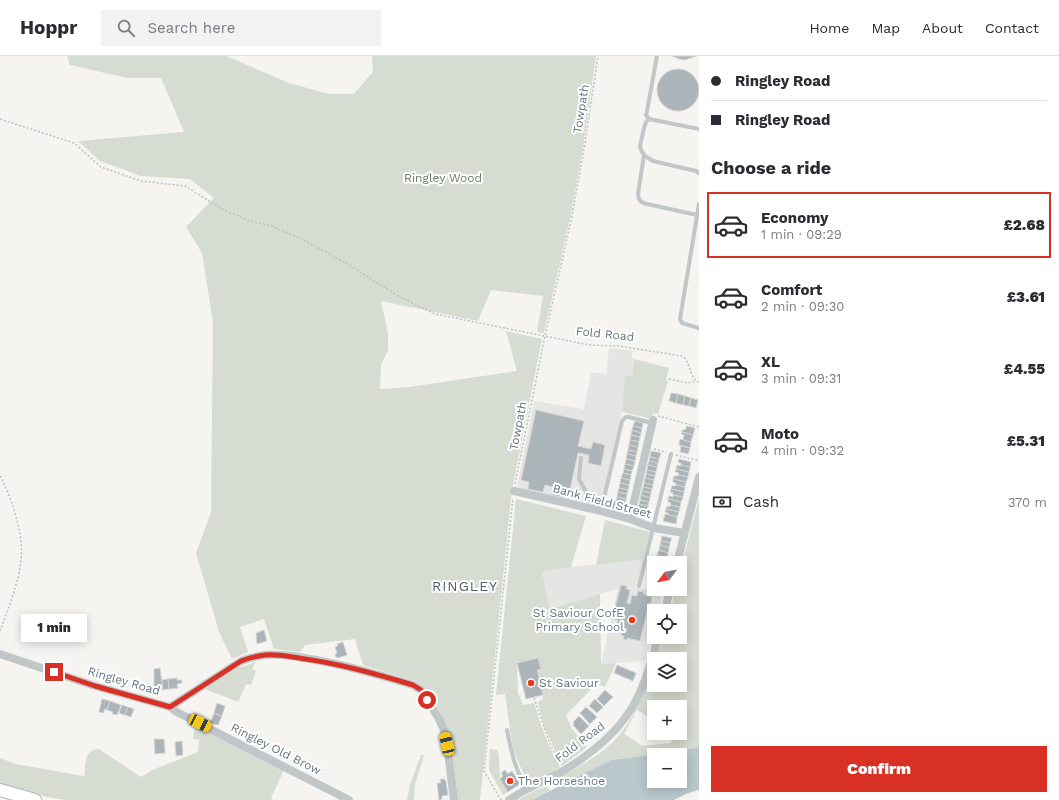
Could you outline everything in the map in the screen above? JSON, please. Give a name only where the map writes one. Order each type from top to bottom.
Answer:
[{"type":"main road","points":[[0,790],[35,800]]},
{"type":"street","points":[[630,519],[653,422]]},
{"type":"street","points":[[679,556],[699,477]]},
{"type":"street","name":"Bank Field Street","points":[[514,491],[596,510],[630,519],[654,528],[684,533]]},
{"type":"street","name":"Fold Road","points":[[510,800],[527,789],[563,771],[614,733],[626,718],[635,701],[650,665],[656,644]]},
{"type":"street","name":"Ringley Road","points":[[0,654],[95,686],[170,707],[241,661],[252,657],[266,655],[328,662],[356,668],[413,685],[421,690],[444,730],[454,800]]},
{"type":"street","name":"Ringley Old Brow","points":[[170,707],[349,800]]},
{"type":"lane","points":[[657,56],[646,115],[649,119],[699,129]]},
{"type":"lane","points":[[649,119],[646,122],[640,146],[644,155],[653,161],[699,173]]},
{"type":"lane","points":[[644,155],[638,194],[641,202],[697,215]]},
{"type":"lane","points":[[699,204],[680,319],[682,323],[699,328]]},
{"type":"lane","points":[[581,458],[579,478],[596,510],[602,502],[605,494],[622,421],[626,417],[629,417],[653,422]]},
{"type":"lane","points":[[639,586],[671,454]]},
{"type":"lane","points":[[507,730],[512,756],[520,778],[527,789]]},
{"type":"path","name":"Towpath","points":[[501,800],[484,771],[514,491],[545,336],[571,221],[598,56]]},
{"type":"path","name":"Fold Road","points":[[0,119],[74,143],[101,167],[141,181],[184,186],[222,209],[250,221],[271,226],[300,238],[346,263],[398,296],[435,314],[589,345],[618,346],[682,356],[686,358],[696,381]]},
{"type":"path","points":[[669,379],[688,384],[696,381],[699,382]]},
{"type":"path","points":[[653,422],[654,415],[699,427]]},
{"type":"path","points":[[0,476],[6,485],[19,526],[21,543],[20,566],[14,591],[0,630]]},
{"type":"path","points":[[534,698],[548,741],[563,771]]},
{"type":"path","points":[[555,787],[560,800]]},
{"type":"shaded area","points":[[609,348],[635,351],[632,352],[634,359],[632,376],[625,375],[622,412],[600,508],[517,488],[534,401],[584,409],[591,372],[606,374]]},
{"type":"shaded area","name":"St Saviour CofE Primary School","points":[[643,559],[637,587],[647,590],[647,596],[662,596],[660,604],[647,604],[647,644],[650,644],[647,652],[647,657],[644,661],[601,664],[618,589],[550,609],[542,570]]},
{"type":"shaded area","points":[[699,747],[699,790],[674,800],[532,800],[611,760],[647,756],[647,788],[687,788],[687,750]]},
{"type":"green space","name":"Ringley Wood","points":[[67,56],[226,56],[289,83],[329,94],[354,94],[373,72],[372,56],[596,56],[583,148],[570,219],[544,333],[537,332],[543,296],[491,290],[478,321],[381,301],[388,334],[388,350],[381,365],[380,389],[409,387],[517,371],[506,331],[542,339],[512,490],[480,800],[458,800],[451,744],[444,722],[436,705],[425,689],[415,681],[363,665],[355,639],[305,645],[300,652],[274,649],[264,619],[240,627],[248,652],[232,659],[219,632],[196,553],[211,512],[213,322],[202,253],[186,227],[214,198],[190,179],[141,176],[100,161],[78,141],[184,132],[161,78],[127,78],[70,65]]},
{"type":"green space","points":[[634,359],[669,368],[666,380],[668,381],[658,414],[653,413],[652,419],[622,412],[625,375],[632,376]]},
{"type":"green space","points":[[699,498],[699,747],[687,750],[687,748],[647,748],[647,756],[611,760],[565,784],[561,777],[590,760],[610,745],[622,732],[634,714],[647,684],[647,692],[687,692],[687,652],[658,652],[661,644],[687,644],[687,604],[672,604],[674,596],[687,596],[687,556],[684,556]]},
{"type":"green space","points":[[516,499],[586,516],[571,567],[542,571],[550,609],[600,594],[601,664],[616,663],[605,687],[597,683],[566,715],[572,729],[587,747],[562,766],[544,726],[538,702],[543,699],[537,670],[541,669],[538,658],[517,663],[518,693],[523,705],[534,703],[548,744],[560,767],[544,776],[531,779],[526,779],[513,750],[505,694],[496,695]]},
{"type":"green space","points":[[605,520],[650,532],[643,559],[596,565]]},
{"type":"green space","points":[[256,662],[252,669],[256,671],[251,685],[246,684],[238,702],[205,689],[238,668]]},
{"type":"green space","points":[[195,726],[284,770],[271,798],[273,800],[66,800],[47,797],[0,784],[0,758],[15,764],[84,776],[88,755],[94,750],[99,749],[141,777],[152,770],[198,752],[199,740],[193,739]]},
{"type":"green space","points":[[490,749],[497,750],[499,755],[500,779],[508,792],[503,795],[489,770]]},
{"type":"green space","points":[[421,755],[424,755],[415,785],[414,800],[407,800],[410,784]]},
{"type":"green space","points":[[547,786],[550,791],[532,800],[518,800],[534,791]]},
{"type":"building","points":[[672,56],[696,56],[685,60]]},
{"type":"building","points":[[678,69],[693,75],[699,90],[693,105],[678,111],[663,105],[657,90],[663,75]]},
{"type":"building","points":[[671,393],[678,394],[676,403],[669,401]]},
{"type":"building","points":[[678,394],[685,396],[683,405],[676,403]]},
{"type":"building","points":[[685,396],[691,398],[689,406],[683,405]]},
{"type":"building","points":[[691,398],[698,400],[696,408],[689,406]]},
{"type":"building","points":[[536,410],[584,421],[578,446],[591,449],[593,442],[605,445],[601,466],[588,463],[589,455],[578,453],[568,498],[551,495],[553,487],[545,485],[543,492],[528,489],[529,482],[521,480]]},
{"type":"building","points":[[635,421],[643,423],[642,428],[633,426]]},
{"type":"building","points":[[633,426],[642,428],[641,433],[632,430]]},
{"type":"building","points":[[687,426],[695,428],[693,435],[682,432],[682,430],[685,430]]},
{"type":"building","points":[[632,430],[641,433],[640,437],[631,435]]},
{"type":"building","points":[[682,432],[693,435],[691,442],[683,440],[684,435],[681,434]]},
{"type":"building","points":[[631,435],[640,437],[639,442],[630,440]]},
{"type":"building","points":[[680,439],[691,442],[690,448],[679,445]]},
{"type":"building","points":[[630,440],[639,442],[638,447],[629,445]]},
{"type":"building","points":[[629,445],[638,447],[637,452],[628,450]]},
{"type":"building","points":[[681,446],[690,448],[688,454],[680,452]]},
{"type":"building","points":[[628,450],[637,452],[636,456],[627,454]]},
{"type":"building","points":[[651,451],[661,453],[659,459],[650,457]]},
{"type":"building","points":[[627,454],[636,456],[635,461],[626,459]]},
{"type":"building","points":[[650,457],[659,459],[658,463],[649,461]]},
{"type":"building","points":[[626,459],[635,461],[634,466],[625,464]]},
{"type":"building","points":[[679,459],[691,462],[690,467],[681,465],[681,463],[678,462]]},
{"type":"building","points":[[649,461],[658,463],[657,467],[648,465]]},
{"type":"building","points":[[625,464],[634,466],[632,471],[624,469]]},
{"type":"building","points":[[648,465],[657,467],[656,472],[647,470]]},
{"type":"building","points":[[677,465],[690,467],[689,472],[676,469]]},
{"type":"building","points":[[624,469],[632,471],[631,475],[623,473]]},
{"type":"building","points":[[676,469],[689,472],[688,477],[678,475],[679,473],[675,472]]},
{"type":"building","points":[[647,470],[656,472],[655,476],[646,474]]},
{"type":"building","points":[[623,473],[631,475],[630,480],[621,478]]},
{"type":"building","points":[[646,474],[655,476],[654,480],[645,478]]},
{"type":"building","points":[[678,475],[688,477],[686,482],[673,479],[674,476]]},
{"type":"building","points":[[621,478],[630,480],[629,485],[620,483]]},
{"type":"building","points":[[645,478],[654,480],[653,485],[644,483]]},
{"type":"building","points":[[673,479],[686,482],[685,487],[676,485],[676,483],[673,482]]},
{"type":"building","points":[[620,483],[629,485],[628,490],[619,488]]},
{"type":"building","points":[[644,483],[653,485],[652,489],[643,487]]},
{"type":"building","points":[[676,485],[685,487],[684,492],[671,489],[672,486]]},
{"type":"building","points":[[643,487],[652,489],[651,493],[642,491]]},
{"type":"building","points":[[619,488],[628,490],[627,494],[618,492]]},
{"type":"building","points":[[671,489],[684,492],[683,497],[673,495],[673,493],[670,492]]},
{"type":"building","points":[[642,491],[651,493],[650,498],[641,495]]},
{"type":"building","points":[[618,492],[627,494],[626,499],[617,497]]},
{"type":"building","points":[[641,495],[650,498],[649,502],[640,500]]},
{"type":"building","points":[[673,495],[683,497],[681,502],[668,499],[669,496],[673,497]]},
{"type":"building","points":[[617,497],[626,499],[625,504],[616,502]]},
{"type":"building","points":[[668,499],[681,502],[680,507],[670,505],[671,503],[668,502]]},
{"type":"building","points":[[610,500],[625,504],[623,511],[608,507]]},
{"type":"building","points":[[640,500],[649,502],[648,506],[639,504]]},
{"type":"building","points":[[639,504],[648,506],[647,512],[637,509]]},
{"type":"building","points":[[670,505],[680,507],[679,512],[666,509],[667,506],[670,507]]},
{"type":"building","points":[[637,509],[647,512],[646,517],[636,515]]},
{"type":"building","points":[[666,509],[679,512],[677,517],[668,515],[668,513],[665,512]]},
{"type":"building","points":[[665,514],[677,517],[676,524],[663,521]]},
{"type":"building","points":[[662,536],[672,538],[670,543],[661,541]]},
{"type":"building","points":[[661,541],[670,543],[669,548],[660,545]]},
{"type":"building","points":[[660,545],[669,548],[668,553],[659,550]]},
{"type":"building","points":[[659,550],[668,553],[667,556],[657,555]]},
{"type":"building","points":[[621,585],[627,586],[626,589],[630,590],[627,603],[630,604],[632,595],[637,596],[638,591],[644,592],[643,594],[652,597],[651,604],[647,604],[647,611],[640,641],[627,638],[627,640],[623,639],[624,636],[621,635],[622,632],[625,633],[627,629],[616,626],[618,620],[612,619]]},
{"type":"building","points":[[264,630],[267,641],[257,644],[256,633]]},
{"type":"building","points":[[343,642],[347,655],[338,658],[335,654],[337,653],[335,647],[338,646],[337,644]]},
{"type":"building","name":"St Saviour","points":[[538,658],[541,669],[537,670],[543,695],[526,699],[517,663]]},
{"type":"building","points":[[617,665],[636,673],[633,681],[614,673]]},
{"type":"building","points":[[160,668],[163,690],[154,690],[154,669]]},
{"type":"building","points":[[177,678],[177,680],[182,680],[182,683],[177,684],[178,688],[169,689],[168,679]]},
{"type":"building","points":[[168,679],[169,689],[163,690],[162,680]]},
{"type":"building","points":[[605,690],[613,697],[604,706],[597,699]]},
{"type":"building","points":[[102,699],[110,701],[107,710],[105,709],[103,713],[99,712]]},
{"type":"building","points":[[595,699],[603,707],[597,713],[589,706]]},
{"type":"building","points":[[110,701],[121,705],[117,715],[112,714],[113,712],[107,710]]},
{"type":"building","points":[[217,703],[225,706],[222,716],[214,713]]},
{"type":"building","points":[[122,705],[128,707],[125,715],[119,713]]},
{"type":"building","points":[[128,707],[134,709],[131,717],[125,715]]},
{"type":"building","points":[[586,707],[597,717],[590,724],[580,713]]},
{"type":"building","points":[[214,713],[222,716],[218,725],[208,723],[209,720],[211,721]]},
{"type":"building","points":[[579,716],[589,726],[581,734],[573,725],[573,722]]},
{"type":"building","points":[[154,739],[164,739],[165,753],[155,754]]},
{"type":"building","points":[[182,741],[183,755],[176,756],[175,742]]},
{"type":"building","name":"The Horseshoe","points":[[505,770],[508,774],[512,771],[520,784],[508,792],[500,779],[503,776],[501,773]]},
{"type":"building","points":[[440,779],[445,779],[446,781],[448,795],[442,796],[442,799],[439,800],[437,783],[441,783]]},
{"type":"place","name":"St Saviour CofE Primary School","points":[[632,620]]},
{"type":"place","name":"St Saviour","points":[[531,683]]},
{"type":"place","name":"The Horseshoe","points":[[510,781]]},
{"type":"district","name":"RINGLEY","points":[[465,586]]},
{"type":"route","points":[[54,672],[95,686],[170,707],[241,661],[252,657],[266,655],[294,657],[356,668],[413,685],[421,690],[427,700]]}]
